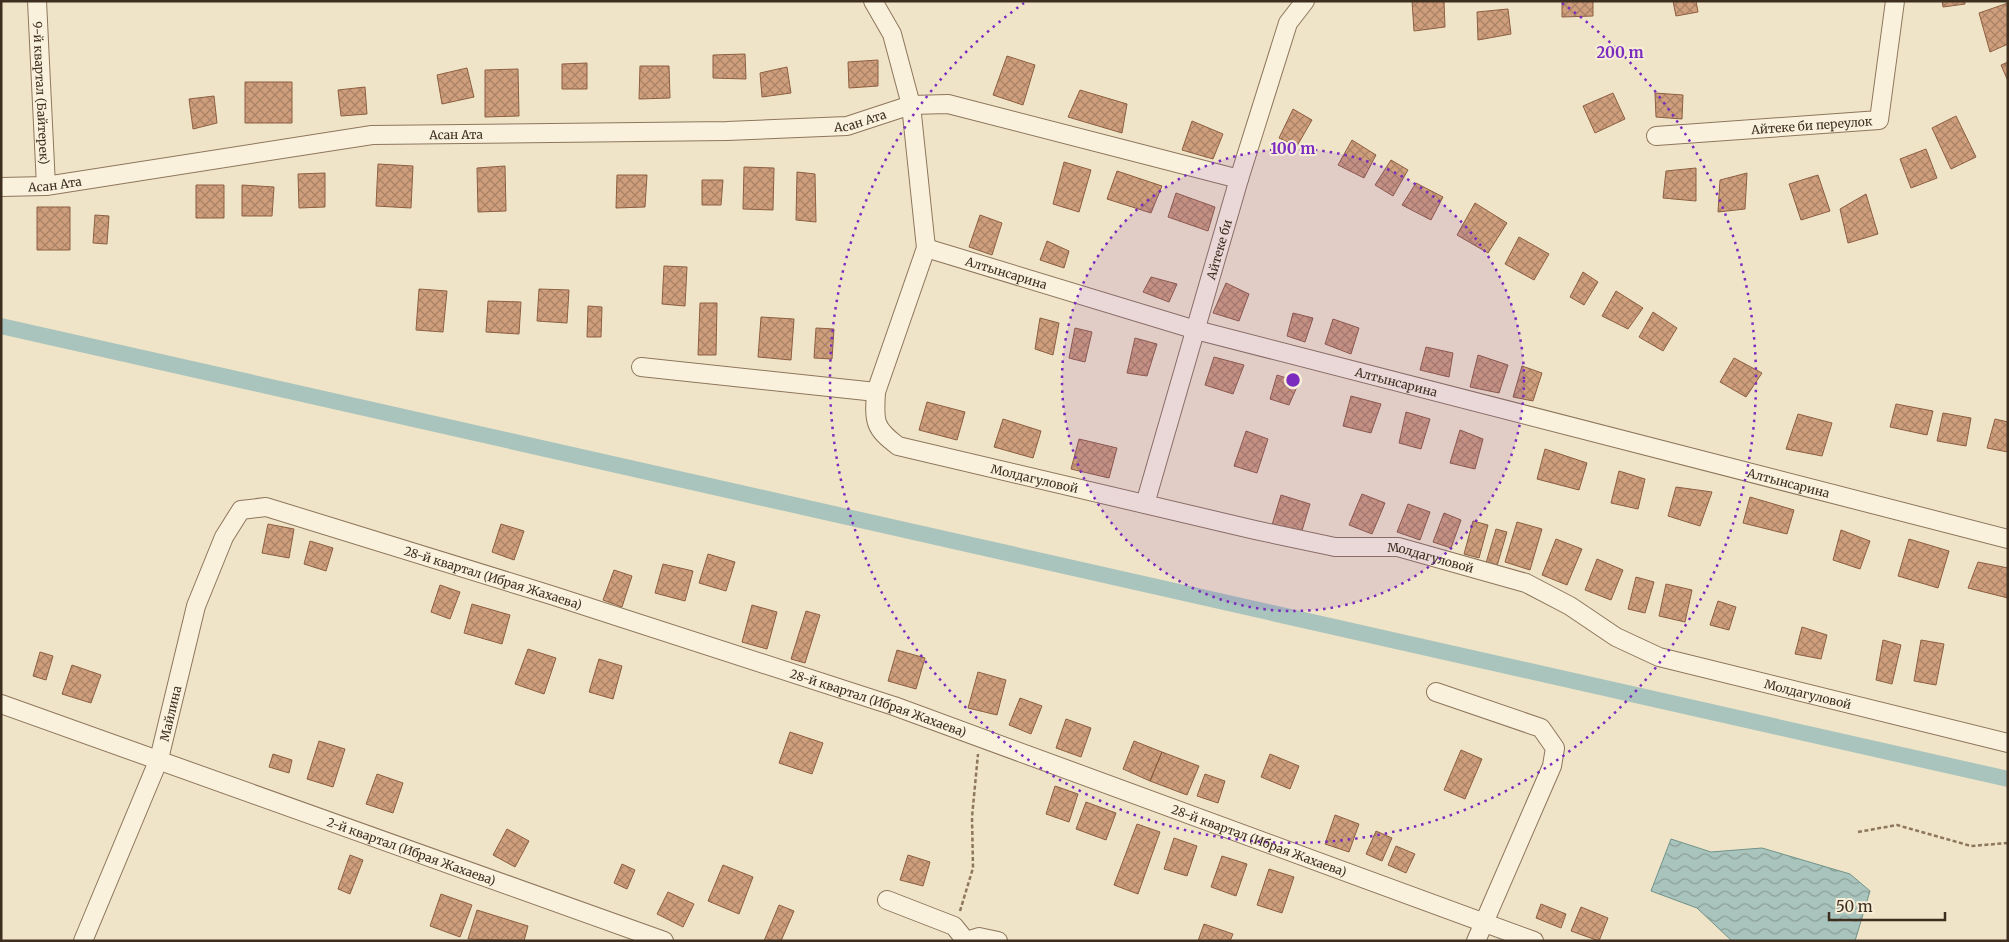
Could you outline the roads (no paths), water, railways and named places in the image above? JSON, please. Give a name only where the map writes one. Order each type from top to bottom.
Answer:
[{"type":"street","name":"9-й квартал (Байтерек)","points":[[37,1],[46,186]]},
{"type":"street","points":[[874,1],[892,34],[911,104],[926,248]]},
{"type":"street","name":"Айтеке би","points":[[1145,504],[1239,179],[1288,23],[1305,1]]},
{"type":"street","name":"Айтеке би переулок","points":[[1656,136],[1879,120],[1895,1]]},
{"type":"street","name":"Асан Ата","points":[[1,187],[46,186],[372,135],[727,131],[847,126],[911,104]]},
{"type":"street","points":[[911,104],[948,104],[1239,179]]},
{"type":"street","name":"Алтынсарина","points":[[926,248],[1196,330],[2008,539]]},
{"type":"street","name":"Молдагуловой","points":[[926,248],[876,392],[874,415],[880,433],[898,446],[1335,547],[1398,547],[1526,583],[1570,606],[1616,637],[1659,657],[2008,743]]},
{"type":"street","points":[[641,367],[876,392]]},
{"type":"street","name":"28-й квартал (Ибрая Жахаева)","points":[[266,507],[579,604],[894,706],[1483,923]]},
{"type":"street","name":"Майлина","points":[[83,941],[159,760],[196,606],[224,537],[241,510],[266,507]]},
{"type":"street","points":[[1436,692],[1541,728],[1555,748],[1552,766],[1476,941]]},
{"type":"street","name":"2-й квартал (Ибрая Жахаева)","points":[[1,704],[664,941]]},
{"type":"street","points":[[887,900],[954,926],[966,941],[979,937],[998,941]]},
{"type":"street","points":[[1483,923],[1534,941]]},
{"type":"water","points":[[1671,839],[1711,852],[1762,848],[1850,874],[1870,891],[1855,941],[1732,941],[1697,908],[1651,891]]},
{"type":"waterway","points":[[1,326],[2008,779]]}]
